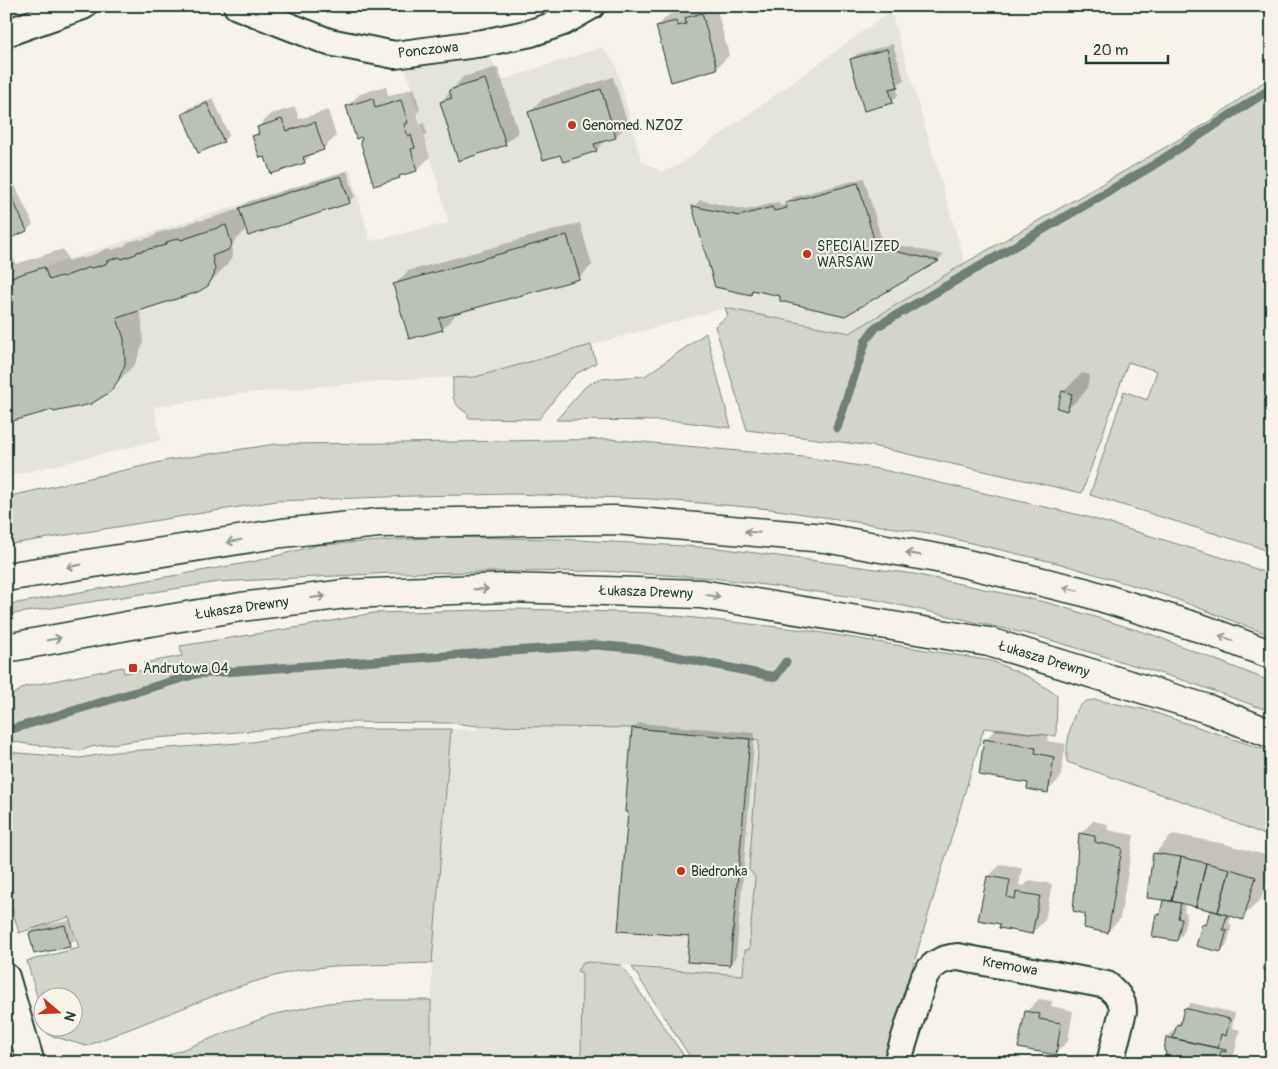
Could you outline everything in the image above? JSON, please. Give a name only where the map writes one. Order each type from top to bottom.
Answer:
[{"type":"main road","points":[[6,577],[282,533],[331,528],[379,524],[615,520],[825,538],[959,562],[1084,592],[1203,628],[1272,656]]},
{"type":"main road","name":"Łukasza Drewny","points":[[6,648],[132,624],[240,607],[346,594],[508,588],[701,594],[989,642],[1208,709],[1272,734]]},
{"type":"street","points":[[6,33],[83,6]]},
{"type":"street","name":"Ponczowa","points":[[236,6],[328,42],[395,55],[483,44],[531,33],[563,22],[591,6]]},
{"type":"street","name":"Kremowa","points":[[897,1063],[922,980],[934,964],[950,957],[1107,985],[1118,995],[1124,1011],[1110,1063]]},
{"type":"street","points":[[6,977],[31,1063]]},
{"type":"shaded area","points":[[891,11],[965,263],[850,333],[725,308],[475,377],[406,379],[238,394],[154,407],[161,440],[6,477],[6,279],[350,169],[370,241],[449,223],[405,67],[443,63],[490,54],[500,81],[602,47],[616,65],[641,160],[661,172],[677,166]]},
{"type":"shaded area","points":[[1272,76],[1272,553],[1252,545],[1090,495],[1124,391],[1147,400],[1157,371],[1128,362],[1082,493],[872,446],[747,430],[715,326],[728,316],[725,308],[850,333],[965,263],[1204,125]]},
{"type":"shaded area","points":[[706,333],[731,428],[677,421],[556,420],[586,386],[599,379],[645,376]]},
{"type":"shaded area","points":[[591,345],[596,363],[576,374],[539,419],[468,418],[468,414],[455,403],[453,378],[475,377]]},
{"type":"shaded area","points":[[610,439],[804,457],[879,469],[1084,516],[1237,562],[1272,575],[1272,636],[1168,596],[1061,564],[928,533],[771,509],[651,499],[514,494],[276,501],[6,545],[6,497],[169,460],[276,444]]},
{"type":"shaded area","points":[[444,537],[560,539],[718,548],[914,574],[1049,603],[1153,635],[1272,682],[1272,712],[1189,682],[1037,636],[877,600],[713,578],[601,571],[393,573],[219,582],[6,615],[6,605],[252,562],[318,545]]},
{"type":"shaded area","points":[[518,609],[649,613],[805,630],[992,661],[1029,677],[1057,695],[1056,736],[984,728],[884,1063],[694,1063],[632,967],[743,975],[745,950],[749,950],[755,877],[749,869],[759,740],[632,728],[332,722],[252,731],[154,738],[91,747],[80,751],[6,741],[6,700],[24,687],[123,667],[124,673],[145,670],[144,663],[182,656],[180,646],[306,626],[373,613]]},
{"type":"shaded area","points":[[1089,700],[1147,710],[1272,752],[1272,838],[1190,804],[1067,762],[1067,747],[1072,721],[1080,706]]},
{"type":"shaded area","points":[[478,726],[632,728],[760,740],[749,869],[755,877],[749,950],[745,950],[743,975],[602,963],[577,971],[582,972],[581,1063],[431,1063],[432,963],[451,729],[477,730]]},
{"type":"shaded area","points":[[322,729],[451,729],[432,963],[333,966],[298,970],[237,987],[86,1046],[52,1036],[82,1036],[82,986],[34,986],[27,961],[79,948],[69,917],[19,933],[6,887],[6,752],[80,758],[115,752],[252,742]]},
{"type":"shaded area","points":[[587,962],[621,965],[689,1063],[581,1063],[582,973],[577,971],[582,964]]},
{"type":"shaded area","points":[[365,1000],[431,1000],[431,1063],[148,1063],[271,1015],[328,1003]]},
{"type":"building","points":[[702,13],[717,69],[671,82],[656,26],[676,21],[677,26],[686,24],[685,18]]},
{"type":"building","points":[[887,49],[898,87],[889,89],[893,103],[864,111],[850,59]]},
{"type":"building","points":[[485,79],[506,145],[458,161],[440,102],[452,98],[449,90]]},
{"type":"building","name":"Genomed. NZOZ","points":[[601,89],[616,138],[594,144],[597,151],[563,162],[560,155],[543,160],[528,112]]},
{"type":"building","points":[[373,98],[375,108],[401,100],[408,123],[404,124],[408,136],[411,135],[415,148],[411,149],[417,171],[374,186],[360,141],[362,140],[361,137],[356,139],[346,106]]},
{"type":"building","points":[[207,103],[224,142],[198,153],[182,114]]},
{"type":"building","points":[[282,119],[287,131],[315,122],[324,150],[303,157],[305,163],[271,174],[265,157],[260,158],[252,136],[259,134],[257,127]]},
{"type":"building","points":[[341,176],[350,203],[248,236],[239,208]]},
{"type":"building","name":"SPECIALIZED WARSAW","points":[[858,183],[876,247],[939,261],[845,316],[780,301],[780,296],[752,290],[751,295],[715,287],[692,206],[739,216],[772,207],[774,211],[787,208],[785,203]]},
{"type":"building","points":[[6,184],[27,231],[6,240]]},
{"type":"building","points":[[226,225],[232,245],[228,250],[212,256],[215,269],[208,286],[198,292],[117,318],[124,339],[125,364],[118,381],[110,392],[91,404],[54,412],[52,410],[6,423],[6,279],[44,267],[49,280],[63,277],[90,267],[106,264],[107,261],[119,257],[122,259],[137,252],[166,245],[167,242],[179,238],[181,240]]},
{"type":"building","points":[[567,235],[580,279],[439,318],[443,330],[409,339],[393,284]]},
{"type":"building","points":[[6,259],[12,278],[6,279]]},
{"type":"building","points":[[1062,391],[1072,394],[1067,411],[1057,408]]},
{"type":"building","name":"Biedronka","points":[[632,728],[750,739],[730,965],[687,962],[689,936],[618,931],[628,812],[625,812]]},
{"type":"building","points":[[984,739],[1036,748],[1035,753],[1054,757],[1048,793],[1027,789],[1028,783],[979,775]]},
{"type":"building","points":[[1079,833],[1095,836],[1095,842],[1122,848],[1108,933],[1084,928],[1085,914],[1073,911]]},
{"type":"building","points":[[1153,853],[1181,857],[1172,901],[1147,898]]},
{"type":"building","points":[[1181,857],[1206,863],[1196,907],[1172,901]]},
{"type":"building","points":[[1206,863],[1230,869],[1218,912],[1196,907]]},
{"type":"building","points":[[1230,869],[1256,877],[1243,920],[1218,912]]},
{"type":"building","points":[[987,876],[1010,880],[1007,897],[1015,899],[1016,892],[1040,896],[1032,934],[999,928],[1000,924],[978,920]]},
{"type":"building","points":[[1163,900],[1181,903],[1178,918],[1182,919],[1177,941],[1152,937],[1156,914],[1160,915]]},
{"type":"building","points":[[1210,910],[1227,915],[1223,930],[1227,930],[1221,952],[1196,946],[1202,924],[1206,925]]},
{"type":"building","points":[[1272,914],[1272,932],[1266,930]]},
{"type":"building","points":[[65,925],[70,947],[34,954],[29,933]]},
{"type":"building","points":[[1272,947],[1272,973],[1263,969]]},
{"type":"building","points":[[1184,1008],[1230,1019],[1226,1036],[1221,1034],[1218,1048],[1173,1038],[1177,1024],[1180,1025]]},
{"type":"building","points":[[1025,1011],[1040,1014],[1039,1019],[1061,1023],[1056,1055],[1018,1048]]},
{"type":"building","points":[[1166,1037],[1226,1050],[1226,1052],[1221,1051],[1218,1063],[1164,1063]]},
{"type":"waterway","points":[[837,428],[866,340],[876,327],[1152,166],[1272,88]]},
{"type":"waterway","points":[[12,729],[196,674],[596,645],[639,649],[775,677],[786,662]]},
{"type":"place","name":"Genomed. NZOZ","points":[[572,125]]},
{"type":"place","name":"SPECIALIZED WARSAW","points":[[807,254]]},
{"type":"place","name":"Andrutowa 04","points":[[133,668]]},
{"type":"place","name":"Biedronka","points":[[681,871]]}]
